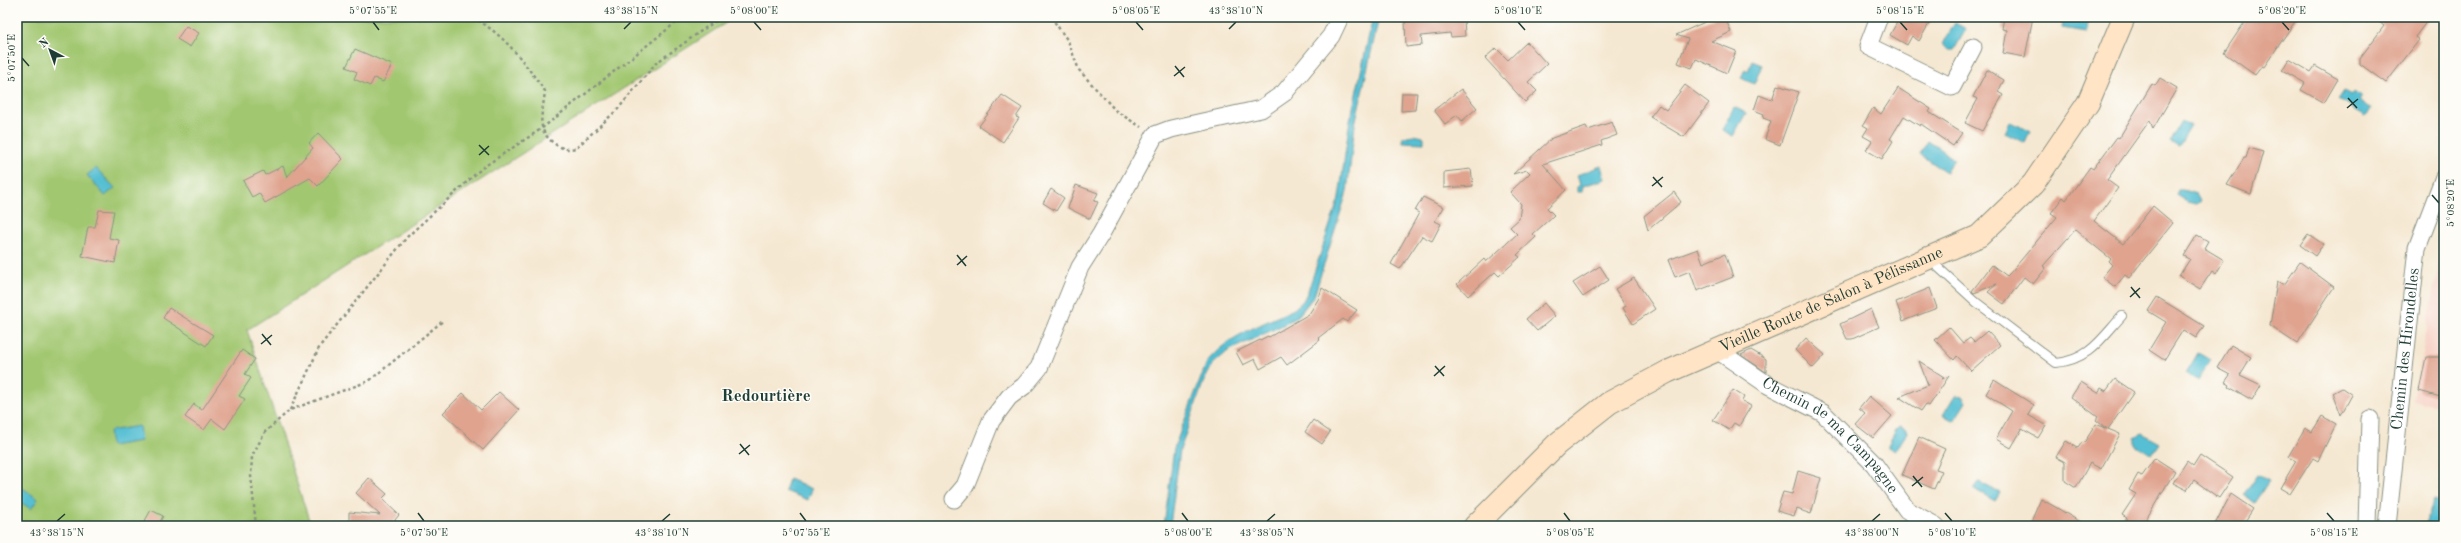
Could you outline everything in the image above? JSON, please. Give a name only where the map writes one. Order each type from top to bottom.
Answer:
[{"type":"street","points":[[954,499],[965,486],[991,421],[1009,397],[1024,386],[1039,368],[1080,267],[1101,234],[1155,135],[1171,129],[1261,109],[1284,93],[1332,36],[1340,17]]},
{"type":"street","points":[[1879,17],[1868,46],[1952,87],[1973,48]]},
{"type":"street","name":"Vieille Route de Salon à Pélissanne","points":[[1475,526],[1557,444],[1609,403],[1667,372],[1979,236],[2033,184],[2088,103],[2124,17]]},
{"type":"street","name":"Chemin des Hirondelles","points":[[2387,526],[2417,248],[2444,177]]},
{"type":"street","name":"Chemin de ma Campagne","points":[[1717,350],[1768,385],[1823,413],[1874,464],[1907,510],[1936,526]]},
{"type":"street","points":[[2367,526],[2370,419]]},
{"type":"lane","points":[[1928,258],[1976,302],[2056,363],[2072,362],[2090,350],[2122,316]]},
{"type":"path","points":[[473,17],[494,29],[520,58],[545,91],[541,129],[545,137],[560,147],[576,148],[618,108],[656,63],[721,17]]},
{"type":"path","points":[[290,410],[320,346],[407,237],[482,168],[541,129],[683,17]]},
{"type":"path","points":[[1050,17],[1068,41],[1079,70],[1116,111],[1155,135]]},
{"type":"path","points":[[256,526],[251,476],[252,456],[265,432],[290,410],[369,381],[444,320]]},
{"type":"shaded area","points":[[2444,241],[2444,408],[2413,400]]},
{"type":"green space","points":[[17,17],[735,17],[247,330],[311,526],[17,526]]},
{"type":"water","points":[[1373,17],[1379,17],[1355,124],[1347,192],[1314,296],[1298,316],[1283,325],[1228,351],[1213,364],[1203,383],[1180,450],[1170,525],[1164,526],[1174,448],[1207,362],[1225,344],[1236,337],[1294,309],[1303,301],[1308,291],[1339,198],[1349,126]]},
{"type":"water","points":[[2064,17],[2089,20],[2086,32],[2062,28]]},
{"type":"water","points":[[1955,23],[1966,29],[1954,50],[1948,50],[1943,44]]},
{"type":"water","points":[[1752,61],[1762,65],[1754,84],[1741,78],[1745,69],[1748,71]]},
{"type":"water","points":[[2344,91],[2351,95],[2353,92],[2362,97],[2359,101],[2371,108],[2366,116],[2338,100]]},
{"type":"water","points":[[1734,107],[1746,113],[1733,136],[1722,130]]},
{"type":"water","points":[[2010,121],[2030,132],[2025,143],[2005,133]]},
{"type":"water","points":[[2182,121],[2191,126],[2179,146],[2170,141]]},
{"type":"water","points":[[1413,135],[1424,137],[1424,143],[1403,142],[1403,137]]},
{"type":"water","points":[[1928,141],[1954,159],[1946,172],[1920,154]]},
{"type":"water","points":[[1601,166],[1605,179],[1583,186],[1582,192],[1577,192],[1577,187],[1580,185],[1577,175]]},
{"type":"water","points":[[96,168],[115,188],[105,196],[87,175]]},
{"type":"water","points":[[2178,190],[2196,194],[2200,201],[2196,204],[2187,202],[2176,195]]},
{"type":"water","points":[[2198,353],[2210,360],[2198,380],[2186,373]]},
{"type":"water","points":[[1955,395],[1962,396],[1966,402],[1954,421],[1943,415]]},
{"type":"water","points":[[139,426],[141,441],[111,446],[109,431]]},
{"type":"water","points":[[1900,426],[1906,429],[1907,433],[1895,451],[1888,447],[1888,445],[1896,430]]},
{"type":"water","points":[[2142,433],[2160,443],[2152,455],[2135,444],[2135,437]]},
{"type":"water","points":[[2258,475],[2269,481],[2254,503],[2244,495]]},
{"type":"water","points":[[789,479],[812,489],[808,500],[785,491]]},
{"type":"water","points":[[1979,482],[2000,493],[1995,501],[1974,489]]},
{"type":"water","points":[[17,484],[38,499],[31,509],[17,500]]},
{"type":"water","points":[[2434,500],[2444,503],[2444,514],[2439,526],[2424,526]]},
{"type":"building","points":[[1450,17],[1450,20],[1464,18],[1465,36],[1451,37],[1450,33],[1421,36],[1422,45],[1406,47],[1405,21]]},
{"type":"building","points":[[1716,17],[1725,17],[1731,32],[1711,41],[1736,51],[1727,73],[1696,59],[1692,68],[1678,63],[1688,39],[1676,35]]},
{"type":"building","points":[[1900,17],[1933,17],[1919,41],[1912,36],[1907,45],[1890,35]]},
{"type":"building","points":[[2004,17],[2033,17],[2025,57],[2003,53],[2007,30],[2002,29]]},
{"type":"building","points":[[2248,17],[2298,17],[2264,67],[2262,66],[2255,75],[2224,53]]},
{"type":"building","points":[[2373,17],[2430,17],[2415,37],[2419,40],[2386,83],[2360,64],[2360,58],[2384,26]]},
{"type":"building","points":[[186,26],[199,33],[190,47],[177,39]]},
{"type":"building","points":[[1527,42],[1547,64],[1528,82],[1537,91],[1525,102],[1485,58],[1496,48],[1508,60]]},
{"type":"building","points":[[355,49],[392,65],[383,82],[374,78],[370,86],[354,79],[357,72],[346,67]]},
{"type":"building","points":[[2289,59],[2311,72],[2315,66],[2338,79],[2324,103],[2301,90],[2305,83],[2282,70]]},
{"type":"building","points":[[1987,70],[2004,80],[1998,92],[2003,95],[1982,131],[1965,123],[1978,99],[1973,97]]},
{"type":"building","points":[[2160,78],[2177,88],[2153,129],[2150,120],[2107,180],[2118,188],[2094,221],[2123,244],[2153,206],[2173,223],[2129,278],[2125,275],[2115,287],[2102,277],[2112,265],[2109,262],[2111,259],[2075,230],[2043,266],[2046,268],[2033,284],[2024,277],[2004,304],[1988,292],[1997,284],[1974,293],[1972,291],[1992,265],[2007,276],[2011,272],[2057,217],[2051,213],[2063,197],[2066,200],[2090,167],[2093,169],[2117,137],[2119,138],[2152,84],[2155,86]]},
{"type":"building","points":[[1685,85],[1709,103],[1684,137],[1650,117],[1659,105],[1666,110]]},
{"type":"building","points":[[1777,85],[1799,92],[1780,145],[1765,139],[1771,121],[1763,118],[1764,114],[1754,110],[1759,95],[1772,100]]},
{"type":"building","points":[[1898,88],[1931,109],[1929,112],[1962,133],[1953,146],[1921,124],[1920,126],[1904,116],[1890,139],[1893,141],[1882,159],[1866,150],[1872,141],[1863,136],[1868,128],[1863,125],[1873,108],[1881,114]]},
{"type":"building","points":[[1461,89],[1477,108],[1462,121],[1457,115],[1445,124],[1434,110]]},
{"type":"building","points":[[1402,93],[1417,93],[1415,110],[1401,111]]},
{"type":"building","points":[[1002,95],[1022,108],[1016,117],[1019,118],[1003,142],[979,126]]},
{"type":"building","points":[[1612,122],[1617,135],[1601,141],[1602,145],[1543,164],[1566,190],[1547,208],[1554,215],[1533,234],[1536,237],[1517,255],[1520,257],[1499,276],[1495,272],[1468,296],[1457,284],[1484,259],[1486,262],[1517,234],[1510,227],[1519,219],[1521,204],[1510,192],[1530,173],[1527,170],[1513,174],[1552,138],[1586,126],[1588,130]]},
{"type":"building","points":[[318,133],[343,159],[318,186],[310,178],[265,203],[259,193],[252,197],[243,181],[263,171],[265,175],[283,166],[287,177],[313,148],[309,143]]},
{"type":"building","points":[[2249,148],[2263,152],[2251,194],[2227,185],[2244,158],[2246,158]]},
{"type":"building","points":[[1471,169],[1473,186],[1444,188],[1444,172]]},
{"type":"building","points":[[1076,185],[1098,193],[1094,201],[1098,202],[1090,219],[1068,208]]},
{"type":"building","points":[[1051,189],[1064,198],[1056,211],[1043,203]]},
{"type":"building","points":[[1674,192],[1681,202],[1648,230],[1644,216]]},
{"type":"building","points":[[1423,197],[1443,207],[1435,221],[1441,224],[1432,241],[1422,236],[1400,269],[1391,264],[1419,213],[1415,211]]},
{"type":"building","points":[[99,210],[114,211],[109,238],[119,240],[115,263],[82,256],[88,227],[95,227]]},
{"type":"building","points":[[2308,234],[2323,244],[2315,256],[2300,245]]},
{"type":"building","points":[[2197,235],[2208,241],[2204,248],[2224,260],[2216,274],[2212,271],[2200,289],[2179,276],[2190,259],[2184,256]]},
{"type":"building","points":[[1698,249],[1703,263],[1725,254],[1733,277],[1697,291],[1690,271],[1675,277],[1668,260]]},
{"type":"building","points":[[2300,262],[2334,287],[2297,344],[2270,326],[2277,281],[2284,285]]},
{"type":"building","points":[[1600,266],[1609,280],[1583,297],[1573,283]]},
{"type":"building","points":[[1634,278],[1655,309],[1633,324],[1623,308],[1626,306],[1615,289]]},
{"type":"building","points":[[1322,288],[1357,310],[1347,322],[1343,319],[1318,338],[1320,340],[1287,365],[1281,357],[1260,369],[1255,359],[1243,365],[1236,352],[1268,336],[1269,337],[1309,314],[1319,298]]},
{"type":"building","points":[[1930,288],[1937,308],[1903,321],[1896,302]]},
{"type":"building","points":[[2157,297],[2204,326],[2196,338],[2183,330],[2164,360],[2149,350],[2166,322],[2148,311]]},
{"type":"building","points":[[1544,303],[1555,316],[1537,331],[1526,319]]},
{"type":"building","points":[[169,308],[213,335],[206,346],[163,318]]},
{"type":"building","points":[[1871,309],[1879,327],[1852,339],[1847,339],[1840,324]]},
{"type":"building","points":[[1949,327],[1963,343],[1970,338],[1974,342],[1987,331],[2000,345],[1971,371],[1957,356],[1954,360],[1935,340]]},
{"type":"building","points":[[1806,338],[1825,355],[1813,368],[1795,350]]},
{"type":"building","points":[[2231,345],[2251,357],[2240,375],[2261,385],[2252,400],[2229,387],[2230,385],[2225,382],[2230,375],[2217,368]]},
{"type":"building","points":[[242,350],[255,359],[245,374],[251,378],[239,396],[245,399],[225,429],[212,419],[204,430],[185,417],[194,404],[202,410]]},
{"type":"building","points":[[1751,350],[1766,359],[1766,372],[1741,355]]},
{"type":"building","points":[[2426,357],[2444,357],[2444,398],[2419,391]]},
{"type":"building","points":[[1919,361],[1944,377],[1942,379],[1949,376],[1929,406],[1926,404],[1921,411],[1899,397],[1928,385]]},
{"type":"building","points":[[2115,379],[2134,392],[2108,429],[2120,434],[2101,469],[2090,463],[2076,488],[2065,481],[2065,462],[2056,457],[2066,441],[2078,448],[2082,442],[2084,443],[2096,424],[2107,429],[2096,420],[2098,417],[2071,397],[2081,382],[2098,393],[2101,388],[2106,391]]},
{"type":"building","points":[[1994,380],[2034,405],[2028,415],[2046,425],[2038,438],[2022,429],[2011,448],[1996,439],[2012,411],[1986,394]]},
{"type":"building","points":[[2342,388],[2352,395],[2341,415],[2333,393]]},
{"type":"building","points":[[1733,390],[1744,397],[1742,401],[1751,406],[1739,426],[1734,423],[1729,430],[1713,420]]},
{"type":"building","points":[[499,392],[519,410],[483,450],[443,413],[463,393],[481,410]]},
{"type":"building","points":[[1869,396],[1892,416],[1873,438],[1855,424],[1865,413],[1859,408]]},
{"type":"building","points":[[2322,416],[2336,424],[2318,461],[2313,458],[2290,494],[2280,488],[2296,461],[2288,457],[2305,428],[2312,432]]},
{"type":"building","points":[[1313,420],[1330,432],[1322,444],[1305,432]]},
{"type":"building","points":[[1919,437],[1945,449],[1936,469],[1942,471],[1934,489],[1902,475]]},
{"type":"building","points":[[2200,455],[2233,477],[2219,498],[2194,480],[2187,490],[2173,483],[2187,461],[2193,466]]},
{"type":"building","points":[[2155,458],[2175,471],[2142,526],[2122,526],[2127,518],[2122,515],[2136,494],[2129,490],[2138,474],[2142,476]]},
{"type":"building","points":[[1798,471],[1821,478],[1811,514],[1797,509],[1794,516],[1777,511],[1783,492],[1792,494]]},
{"type":"building","points":[[369,478],[387,494],[382,499],[399,515],[390,526],[349,526],[349,512],[380,515],[356,493]]},
{"type":"building","points":[[2231,494],[2253,509],[2242,526],[2214,526]]},
{"type":"building","points":[[2041,499],[2057,508],[2087,526],[2029,526]]},
{"type":"building","points":[[151,510],[163,516],[158,526],[142,526]]},
{"type":"district","name":"Redourtière","points":[[766,396]]}]
